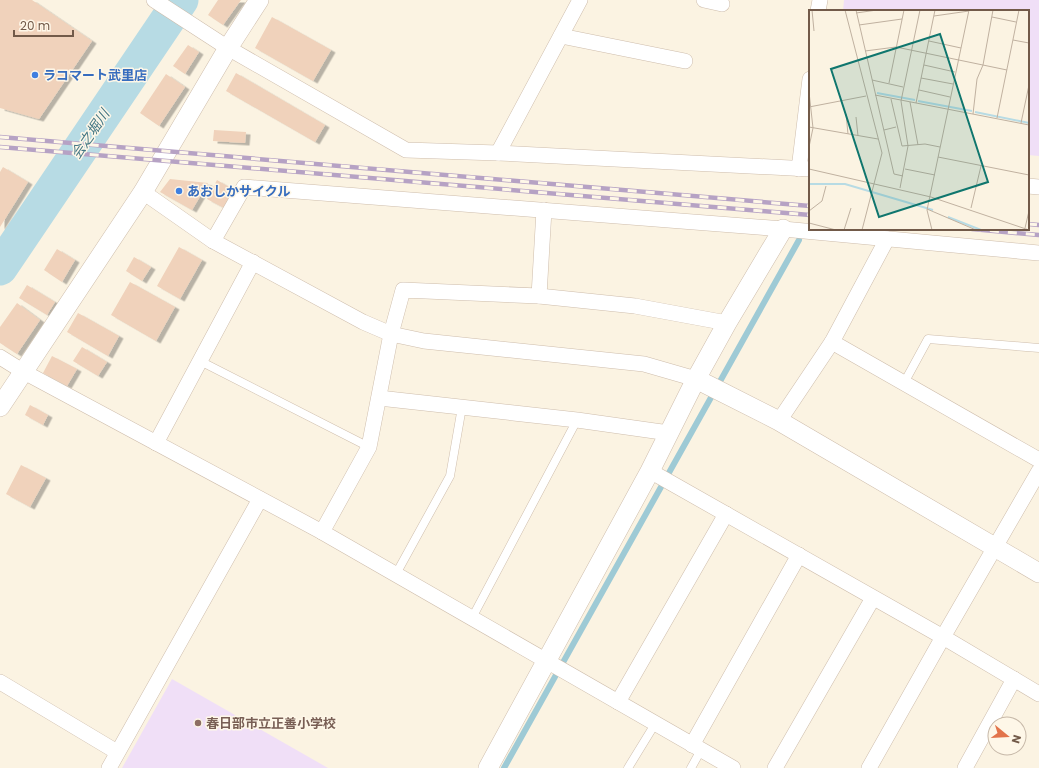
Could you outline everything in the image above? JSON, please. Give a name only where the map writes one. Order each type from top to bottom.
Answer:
[{"type":"street","points":[[0,408],[143,192],[228,48],[259,0]]},
{"type":"street","points":[[498,154],[580,0]]},
{"type":"street","points":[[704,0],[722,4]]},
{"type":"street","points":[[818,10],[820,0]]},
{"type":"street","points":[[158,2],[228,48],[406,150],[804,169],[809,94]]},
{"type":"street","points":[[561,36],[685,61]]},
{"type":"street","points":[[1029,186],[1039,187]]},
{"type":"street","points":[[213,241],[244,187],[783,229],[1039,253]]},
{"type":"street","points":[[143,192],[213,241],[363,322],[391,334],[424,341],[644,364],[696,379],[779,421],[1039,573]]},
{"type":"street","points":[[539,296],[544,210]]},
{"type":"street","points":[[488,768],[650,471],[696,379],[727,323],[783,229]]},
{"type":"street","points":[[779,421],[832,342],[887,239]]},
{"type":"street","points":[[156,443],[252,262]]},
{"type":"street","points":[[322,532],[369,447],[391,334],[403,290],[539,296],[635,306],[727,323]]},
{"type":"street","points":[[832,342],[1039,460]]},
{"type":"street","points":[[0,357],[24,372],[322,532],[733,768]]},
{"type":"street","points":[[379,398],[577,420],[669,433]]},
{"type":"street","points":[[650,471],[943,637],[1039,694]]},
{"type":"street","points":[[870,768],[943,637],[1039,471]]},
{"type":"street","points":[[109,768],[260,499]]},
{"type":"street","points":[[618,702],[726,514]]},
{"type":"street","points":[[697,748],[799,555]]},
{"type":"street","points":[[775,768],[873,598]]},
{"type":"street","points":[[965,768],[1014,679]]},
{"type":"street","points":[[0,682],[118,752]]},
{"type":"lane","points":[[904,383],[928,339],[1039,348]]},
{"type":"lane","points":[[200,361],[369,447]]},
{"type":"lane","points":[[396,574],[450,476],[462,407]]},
{"type":"lane","points":[[472,618],[577,420]]},
{"type":"lane","points":[[628,768],[655,724]]},
{"type":"lane","points":[[691,768],[697,748]]},
{"type":"shaded area","points":[[844,0],[1039,0],[1039,156],[1029,155],[1029,10],[843,10]]},
{"type":"shaded area","name":"春日部市立正善小学校","points":[[172,679],[328,768],[122,768]]},
{"type":"building","name":"ラコマート武里店","points":[[0,0],[32,0],[92,41],[39,119],[0,108]]},
{"type":"building","points":[[218,0],[241,0],[223,25],[208,15]]},
{"type":"building","points":[[272,17],[331,50],[313,81],[255,48]]},
{"type":"building","points":[[188,45],[199,52],[185,74],[173,66]]},
{"type":"building","points":[[236,73],[325,125],[315,142],[226,91]]},
{"type":"building","points":[[166,74],[185,87],[159,126],[140,113]]},
{"type":"building","points":[[214,130],[246,132],[245,143],[213,141]]},
{"type":"building","points":[[3,167],[28,182],[0,227],[0,172]]},
{"type":"building","points":[[170,179],[208,183],[192,210],[160,192]]},
{"type":"building","points":[[217,180],[234,190],[224,208],[207,199]]},
{"type":"building","points":[[179,247],[202,260],[180,299],[157,286]]},
{"type":"building","points":[[57,249],[75,260],[62,282],[44,270]]},
{"type":"building","points":[[134,257],[151,267],[142,281],[126,271]]},
{"type":"building","points":[[130,282],[175,307],[156,341],[111,315]]},
{"type":"building","points":[[27,285],[55,302],[47,315],[19,298]]},
{"type":"building","points":[[17,303],[40,320],[17,354],[0,343],[0,327]]},
{"type":"building","points":[[78,313],[119,336],[108,356],[67,332]]},
{"type":"building","points":[[82,347],[107,362],[98,376],[73,361]]},
{"type":"building","points":[[52,356],[77,369],[67,386],[43,373]]},
{"type":"building","points":[[30,405],[48,415],[43,425],[25,415]]},
{"type":"building","points":[[21,465],[46,478],[30,507],[6,494]]},
{"type":"waterway","name":"会之堀川","points":[[0,268],[181,0]]},
{"type":"waterway","points":[[504,768],[799,240]]},
{"type":"railway","points":[[0,137],[809,206]]},
{"type":"railway","points":[[0,147],[809,215]]},
{"type":"railway","points":[[1029,224],[1039,225]]},
{"type":"railway","points":[[983,230],[1039,235]]},
{"type":"place","name":"ラコマート武里店","points":[[35,75]]},
{"type":"place","name":"あおしかサイクル","points":[[179,191]]},
{"type":"place","name":"春日部市立正善小学校","points":[[198,723]]}]
